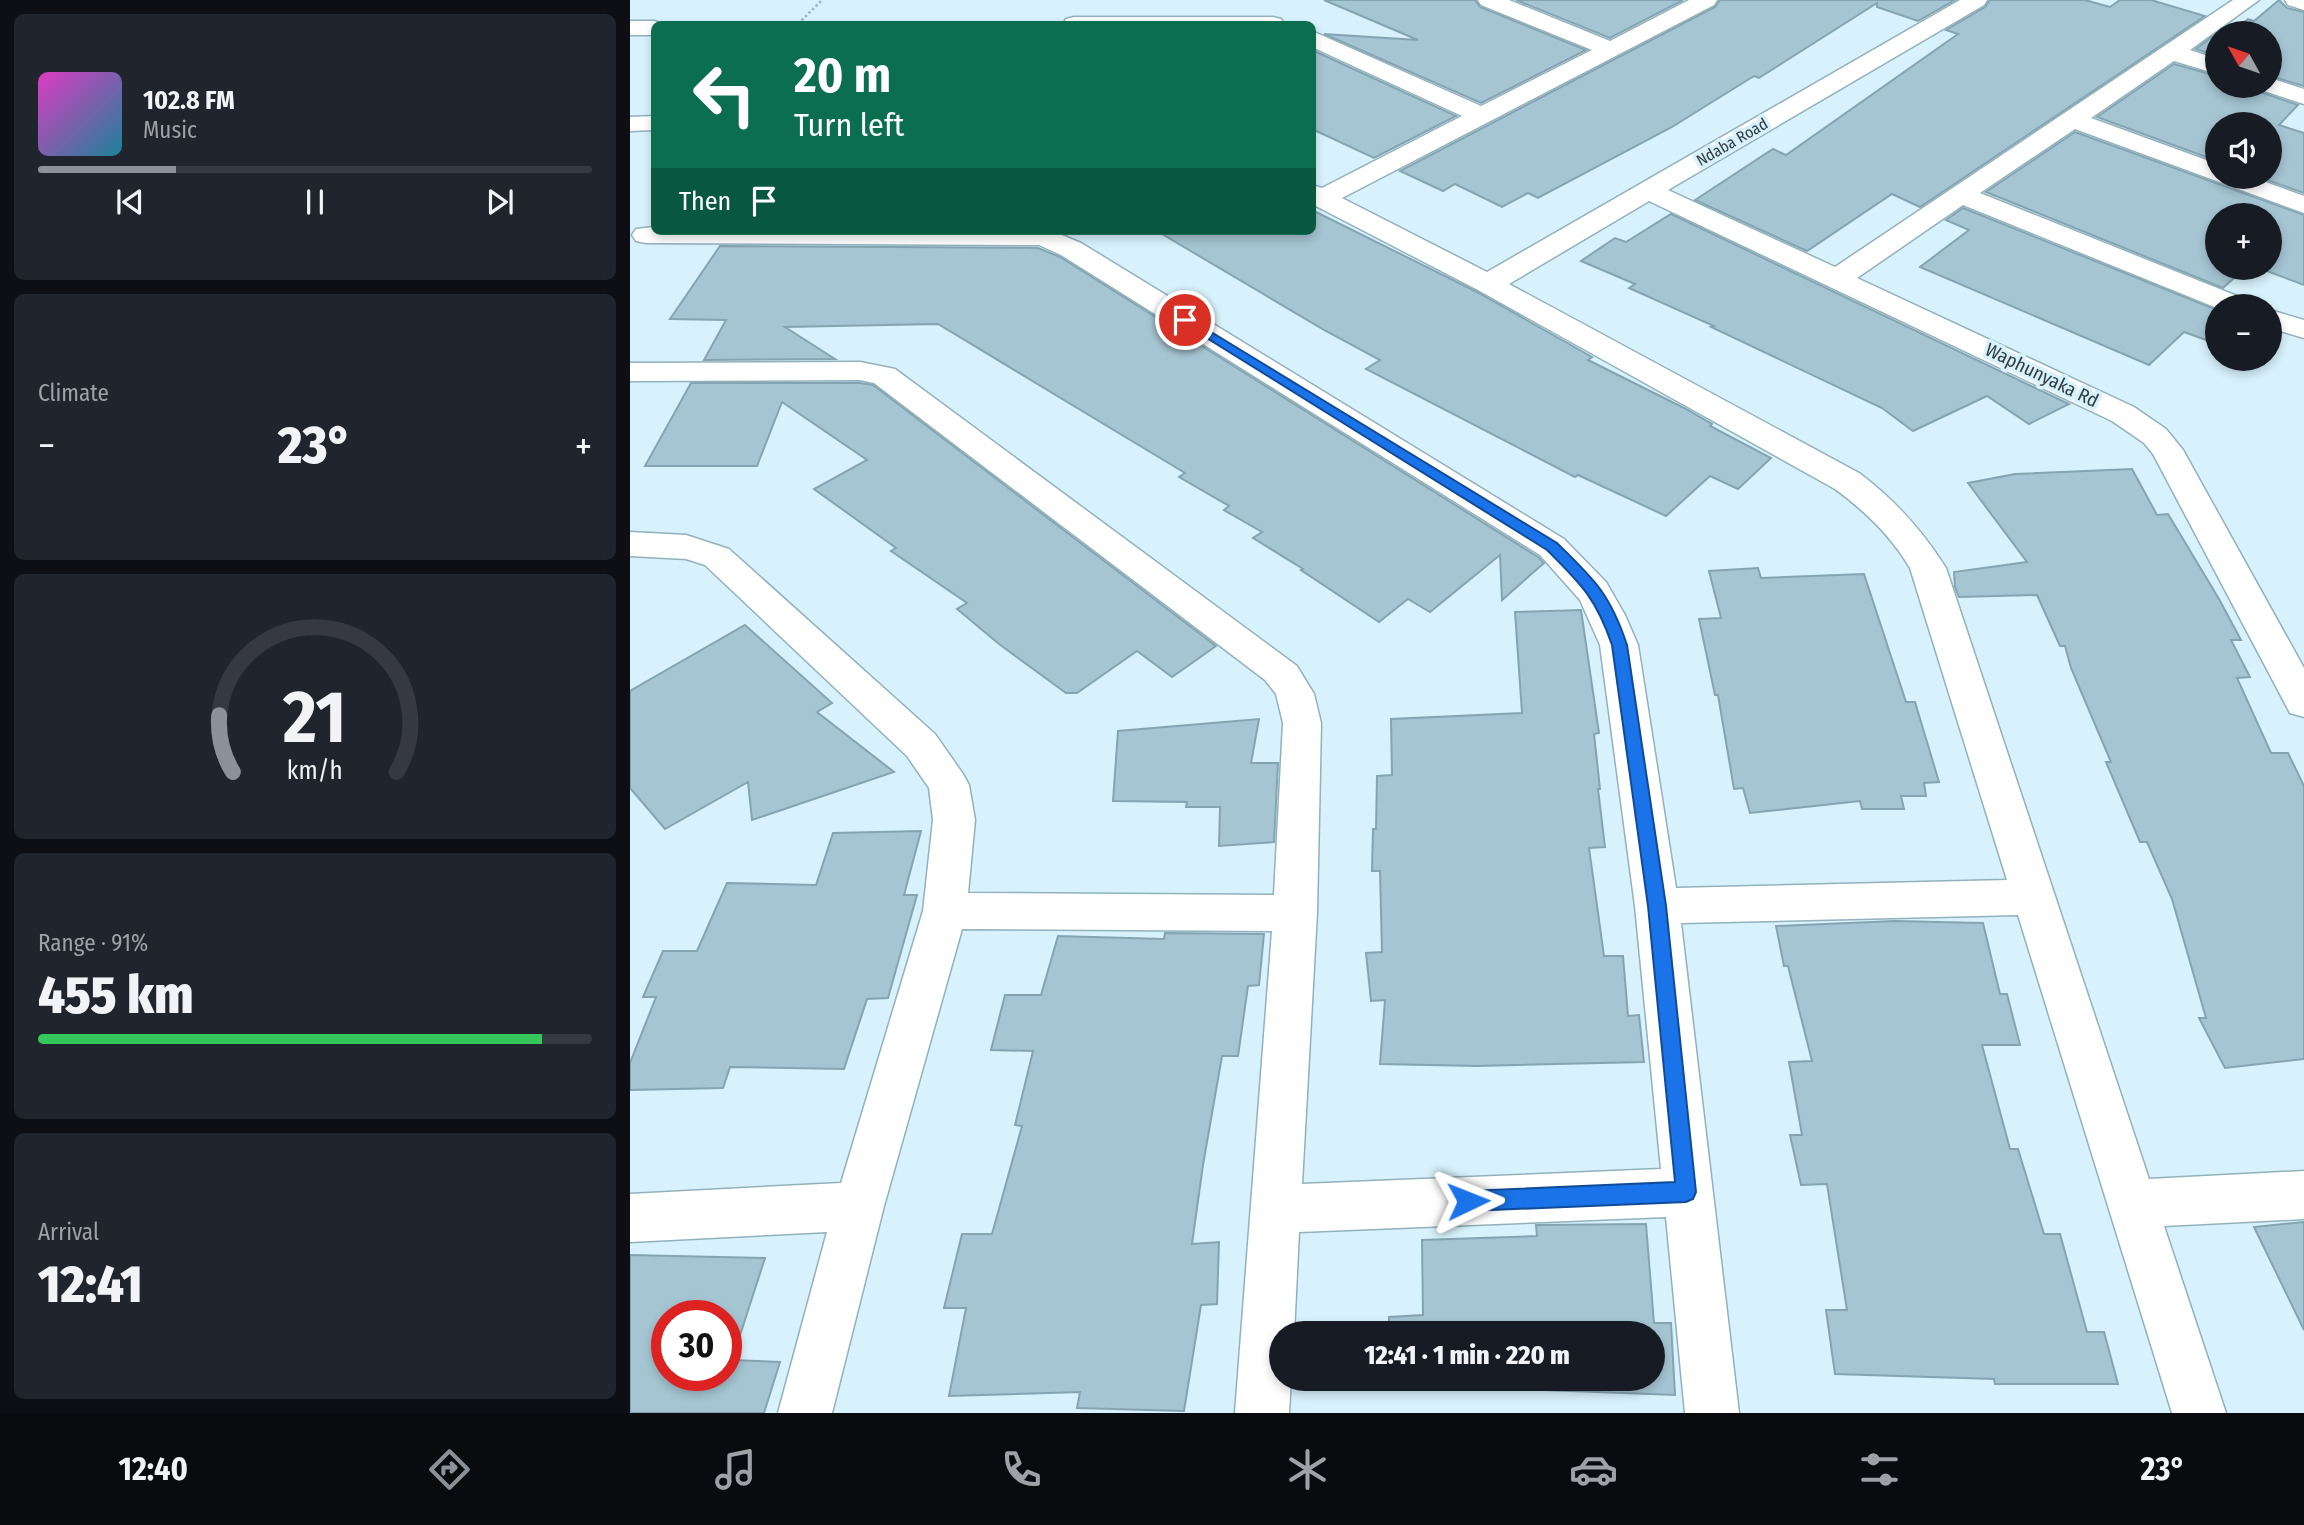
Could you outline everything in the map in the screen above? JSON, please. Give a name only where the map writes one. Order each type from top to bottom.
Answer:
[{"type":"street","points":[[1489,0],[1610,49]]},
{"type":"street","points":[[1317,195],[1480,116],[1706,0]]},
{"type":"street","name":"Ndaba Road","points":[[1488,284],[1976,0]]},
{"type":"street","points":[[1838,278],[2248,0]]},
{"type":"street","points":[[2296,0],[2304,2]]},
{"type":"street","points":[[630,28],[651,28]]},
{"type":"street","points":[[1316,40],[1480,116]]},
{"type":"street","points":[[2172,52],[2205,63]]},
{"type":"street","points":[[2282,89],[2304,97]]},
{"type":"street","points":[[2071,119],[2205,169]]},
{"type":"street","points":[[630,124],[651,124]]},
{"type":"street","points":[[2261,189],[2304,205]]},
{"type":"street","name":"Waphunyaka Rd","points":[[1649,191],[2123,414],[2155,436],[2167,450],[2304,703]]},
{"type":"street","points":[[1317,195],[1488,284],[1847,481],[1873,499],[1896,522],[1928,568],[2199,1413]]},
{"type":"street","points":[[1961,195],[2207,294]]},
{"type":"street","points":[[644,239],[966,235]]},
{"type":"street","points":[[1048,235],[1552,547],[1594,588],[1609,614],[1619,645],[1657,906],[1712,1413]]},
{"type":"street","points":[[2282,323],[2304,329]]},
{"type":"street","points":[[630,373],[860,372],[884,376],[1278,670],[1291,685],[1300,702],[1302,723],[1295,913],[1262,1413]]},
{"type":"street","points":[[630,544],[683,545],[702,549],[717,557],[921,745],[949,785],[954,820],[946,911],[859,1206],[805,1413]]},
{"type":"street","points":[[1657,906],[2032,897]]},
{"type":"street","points":[[946,911],[1295,913]]},
{"type":"street","points":[[1276,1209],[1686,1192]]},
{"type":"street","points":[[2133,1204],[2304,1195]]},
{"type":"street","points":[[630,1218],[859,1206]]},
{"type":"path","points":[[801,21],[822,0]]},
{"type":"building","points":[[1324,0],[1475,0],[1480,7],[1586,50],[1481,103],[1324,34],[1418,40]]},
{"type":"building","points":[[1516,0],[1683,0],[1610,38]]},
{"type":"building","points":[[1720,0],[1955,0],[1918,21],[1877,7],[1877,3],[1759,78],[1754,76],[1672,127],[1538,198],[1528,193],[1502,207],[1455,184],[1443,191],[1400,171],[1715,7]]},
{"type":"building","points":[[1990,0],[2085,0],[2110,7],[2120,0],[2151,0],[2205,16],[1920,207],[1892,194],[1807,251],[1695,200],[1773,149],[1786,155],[1958,34],[1946,30],[1985,7]]},
{"type":"building","points":[[2279,0],[2287,8],[2304,12],[2304,86],[2282,80],[2282,21],[2254,21]]},
{"type":"building","points":[[2205,42],[2205,52],[2196,49]]},
{"type":"building","points":[[1316,52],[1456,116],[1374,158],[1316,131]]},
{"type":"building","points":[[2174,64],[2205,73],[2205,98],[2278,98],[2298,105],[2282,122],[2282,112],[2205,112],[2205,157],[2097,117]]},
{"type":"building","points":[[2282,126],[2304,133],[2304,193],[2282,185]]},
{"type":"building","points":[[2075,132],[2205,179],[2205,189],[2232,189],[2271,203],[2205,203],[2205,280],[2232,280],[2223,288],[1986,192]]},
{"type":"building","points":[[2282,207],[2304,215],[2304,285],[2282,277]]},
{"type":"building","points":[[1963,208],[2205,305],[2205,340],[2184,332],[2149,365],[1920,267],[1969,230],[1946,220]]},
{"type":"building","points":[[1316,212],[1477,292],[1592,357],[1588,360],[1684,408],[1712,424],[1710,426],[1771,458],[1738,489],[1710,476],[1666,516],[1578,475],[1575,477],[1366,369],[1380,360],[1164,235],[1316,235]]},
{"type":"building","points":[[1671,214],[2069,404],[2029,424],[1987,396],[1913,431],[1882,408],[1629,288],[1635,284],[1581,261],[1615,238],[1626,242]]},
{"type":"building","points":[[720,246],[1038,248],[1060,257],[1544,563],[1502,600],[1500,555],[1430,612],[1408,599],[1379,622],[1253,538],[1262,532],[1224,510],[1229,506],[1179,477],[1185,473],[938,324],[785,327],[835,359],[704,360],[726,320],[670,319]]},
{"type":"building","points":[[691,383],[873,385],[1216,646],[1172,677],[1137,651],[1077,693],[1066,693],[957,609],[967,603],[891,551],[896,548],[814,489],[867,460],[782,402],[757,466],[645,466]]},
{"type":"building","points":[[2132,469],[2157,515],[2168,514],[2219,599],[2241,640],[2231,640],[2250,677],[2237,678],[2271,753],[2288,753],[2304,786],[2304,1059],[2225,1068],[2199,1018],[2206,1018],[2172,899],[2147,842],[2140,842],[2106,762],[2111,762],[2071,668],[2065,646],[2060,646],[2037,595],[1959,597],[1955,587],[1954,572],[2027,562],[1968,483],[2015,474]]},
{"type":"building","points":[[1758,568],[1761,578],[1864,574],[1906,702],[1915,702],[1939,782],[1924,783],[1926,796],[1901,796],[1904,809],[1862,809],[1860,801],[1750,813],[1743,788],[1734,789],[1718,695],[1715,695],[1699,619],[1721,618],[1709,571]]},
{"type":"building","points":[[1581,610],[1599,733],[1594,734],[1605,847],[1589,848],[1604,956],[1623,956],[1628,1016],[1639,1015],[1644,1062],[1477,1066],[1380,1064],[1385,1000],[1371,1001],[1366,953],[1382,952],[1380,871],[1372,871],[1373,829],[1376,829],[1377,776],[1392,775],[1391,719],[1522,713],[1515,612]]},
{"type":"building","points":[[745,625],[832,703],[817,712],[894,772],[752,820],[748,782],[665,829],[630,788],[630,691]]},
{"type":"building","points":[[1259,719],[1251,763],[1278,763],[1274,842],[1219,846],[1220,807],[1186,807],[1187,802],[1113,801],[1118,731]]},
{"type":"building","points":[[921,831],[904,895],[917,895],[888,998],[867,999],[844,1069],[730,1067],[723,1088],[630,1090],[630,1063],[656,997],[643,997],[663,951],[697,951],[727,883],[816,885],[833,833]]},
{"type":"building","points":[[1895,921],[1983,923],[2000,994],[2007,994],[2020,1045],[1982,1045],[2010,1149],[2018,1149],[2044,1234],[2060,1234],[2087,1332],[2104,1332],[2118,1384],[1995,1384],[1994,1379],[1835,1374],[1826,1310],[1847,1310],[1827,1184],[1801,1185],[1790,1135],[1802,1135],[1789,1062],[1812,1061],[1788,966],[1784,966],[1776,926]]},
{"type":"building","points":[[1165,933],[1264,934],[1259,985],[1248,986],[1238,1056],[1222,1056],[1203,1165],[1192,1244],[1219,1242],[1217,1304],[1201,1305],[1184,1411],[1077,1408],[1080,1392],[949,1396],[966,1308],[944,1308],[962,1234],[992,1234],[1022,1126],[1015,1125],[1033,1051],[991,1050],[1005,995],[1041,995],[1058,936],[1164,939]]},
{"type":"building","points":[[2304,1222],[2304,1330],[2254,1227]]},
{"type":"building","points":[[1646,1224],[1654,1321],[1389,1321],[1389,1317],[1423,1315],[1422,1240],[1537,1236],[1536,1225]]},
{"type":"building","points":[[630,1255],[765,1258],[742,1329],[742,1300],[651,1300],[651,1391],[742,1391],[742,1360],[780,1362],[764,1413],[630,1413]]},
{"type":"building","points":[[1665,1323],[1671,1323],[1675,1395],[1570,1391],[1665,1391]]},
{"type":"route","points":[[1185,320],[1552,547],[1594,588],[1609,614],[1619,645],[1657,906],[1686,1192],[1468,1201]]}]
